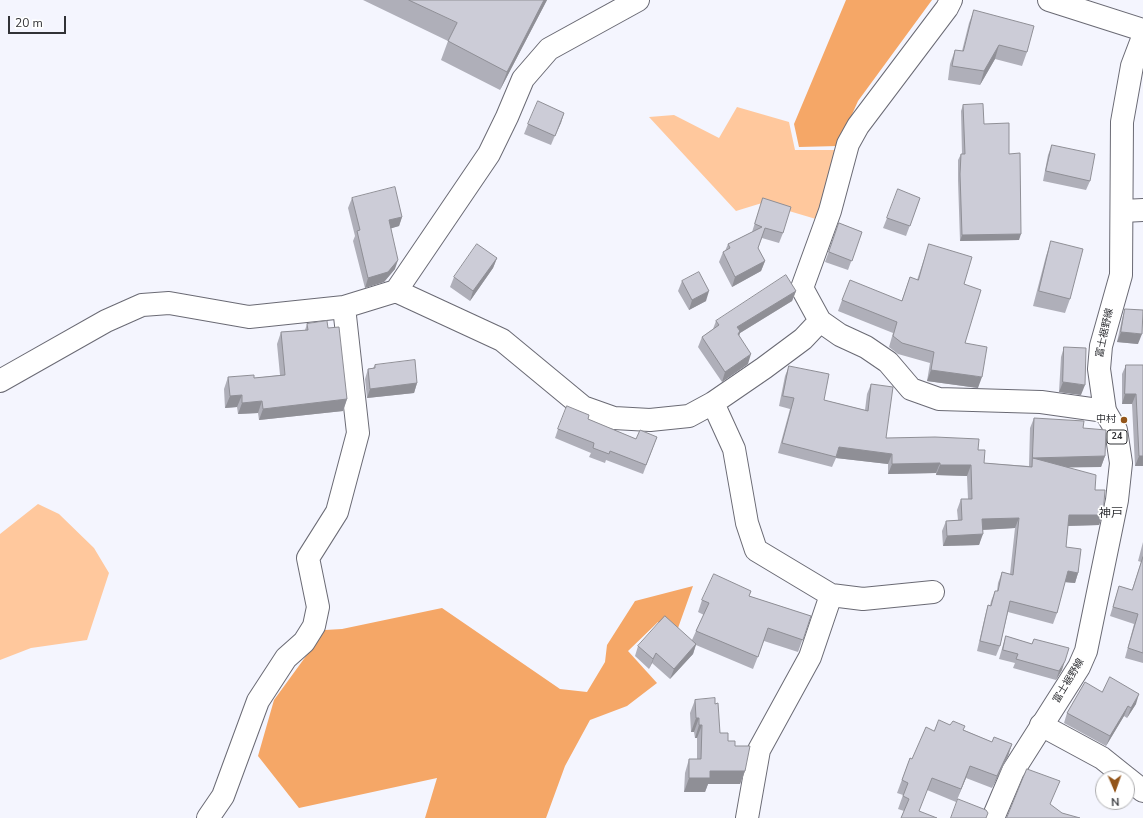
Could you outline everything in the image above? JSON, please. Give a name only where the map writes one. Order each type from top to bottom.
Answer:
[{"type":"street","points":[[0,381],[106,321],[142,305],[169,302],[249,317],[344,307],[396,291],[489,154],[508,117],[523,79],[549,49],[638,0]]},
{"type":"street","points":[[951,0],[947,8],[858,126],[848,144],[830,211],[802,288],[820,321],[840,335],[866,347],[888,362],[911,389],[939,399],[1041,402],[1105,411]]},
{"type":"street","points":[[1049,0],[1143,30]]},
{"type":"street","name":"富士裾野線","points":[[993,818],[1013,771],[1079,667],[1086,650],[1117,500],[1121,463],[1116,430],[1105,411],[1099,369],[1101,346],[1121,275],[1133,211],[1122,122],[1132,66],[1143,37]]},
{"type":"street","points":[[396,291],[502,340],[583,406],[614,418],[650,420],[689,416],[712,403],[803,339],[820,321]]},
{"type":"street","points":[[208,818],[223,796],[258,702],[286,658],[304,642],[314,626],[318,607],[308,558],[337,512],[358,433],[344,307]]},
{"type":"street","points":[[712,403],[734,448],[747,523],[756,550],[831,595],[862,599],[932,592]]},
{"type":"street","points":[[747,818],[759,750],[810,657],[831,595]]},
{"type":"street","points":[[1041,725],[1102,758],[1117,770]]},
{"type":"street","points":[[1135,784],[1143,791]]},
{"type":"shaded area","points":[[846,0],[932,0],[858,101],[838,146],[799,147],[794,124]]},
{"type":"shaded area","points":[[737,107],[789,122],[795,150],[841,150],[826,222],[762,203],[736,211],[649,117],[674,115],[719,138]]},
{"type":"shaded area","points":[[38,504],[59,514],[94,548],[109,573],[87,640],[31,648],[0,660],[0,534]]},
{"type":"shaded area","points":[[693,586],[678,628],[658,622],[628,651],[657,683],[627,706],[590,720],[565,766],[546,818],[425,818],[437,778],[299,808],[258,756],[274,700],[325,630],[342,629],[442,608],[560,689],[587,692],[605,662],[607,645],[635,601]]},
{"type":"building","points":[[409,0],[544,0],[507,72],[448,41],[457,23]]},
{"type":"building","points":[[974,10],[1034,26],[1027,52],[999,45],[984,71],[952,66],[955,50],[963,51]]},
{"type":"building","points":[[538,101],[564,113],[555,136],[528,124]]},
{"type":"building","points":[[983,104],[984,124],[1009,123],[1009,154],[1020,153],[1021,234],[962,235],[960,174],[961,154],[965,154],[963,105]]},
{"type":"building","points":[[1052,145],[1095,154],[1090,181],[1046,171]]},
{"type":"building","points":[[395,187],[402,217],[389,220],[398,260],[388,272],[368,278],[357,231],[360,230],[352,198]]},
{"type":"building","points":[[898,189],[920,198],[910,226],[887,218]]},
{"type":"building","points":[[763,198],[791,207],[783,233],[765,228],[758,248],[765,261],[735,277],[723,252],[730,248],[728,244],[762,227],[755,224]]},
{"type":"building","points":[[839,223],[862,232],[852,261],[829,252]]},
{"type":"building","points":[[1051,241],[1083,249],[1070,299],[1039,291]]},
{"type":"building","points":[[477,244],[497,258],[473,291],[454,277]]},
{"type":"building","points":[[929,244],[972,257],[964,284],[981,290],[965,343],[987,347],[982,377],[931,370],[934,352],[902,343],[893,336],[897,322],[842,300],[850,280],[902,301],[910,277],[918,280]]},
{"type":"building","points":[[699,272],[709,291],[692,300],[682,281]]},
{"type":"building","points":[[786,275],[796,291],[737,327],[740,331],[738,334],[751,354],[725,372],[702,337],[719,325],[716,321]]},
{"type":"building","points":[[1125,309],[1143,310],[1142,334],[1121,332]]},
{"type":"building","points":[[327,321],[328,328],[339,327],[347,399],[263,409],[262,401],[242,403],[242,395],[230,396],[228,377],[254,375],[254,378],[285,375],[281,332],[308,330],[307,324]]},
{"type":"building","points":[[1064,347],[1086,348],[1085,385],[1063,382]]},
{"type":"building","points":[[415,360],[417,383],[370,389],[368,369],[375,368],[375,365]]},
{"type":"building","points":[[1126,365],[1143,365],[1143,456],[1139,456],[1136,394],[1125,394]]},
{"type":"building","points":[[789,366],[829,374],[824,400],[868,411],[871,384],[893,387],[886,438],[935,437],[979,439],[978,450],[985,450],[984,463],[1032,467],[1034,418],[1084,421],[1083,428],[1106,430],[1105,456],[1033,458],[1096,475],[1095,490],[1105,490],[1103,515],[1069,515],[1066,547],[1081,549],[1078,573],[1068,571],[1057,613],[1010,601],[1000,646],[980,641],[988,605],[991,606],[995,591],[998,591],[1002,572],[1013,575],[1019,518],[982,519],[983,534],[947,536],[946,521],[962,520],[961,499],[972,499],[971,465],[940,465],[940,463],[892,464],[892,454],[839,447],[836,457],[782,443],[794,398],[783,396]]},
{"type":"building","points":[[567,406],[589,415],[588,419],[636,439],[640,430],[657,437],[646,465],[610,451],[609,454],[593,448],[594,443],[558,429]]},
{"type":"building","points":[[1143,557],[1143,653],[1128,648],[1138,614],[1113,607],[1119,586],[1132,590]]},
{"type":"building","points":[[714,574],[751,591],[749,596],[811,616],[803,640],[768,628],[758,657],[696,631],[709,603],[702,600]]},
{"type":"building","points":[[665,616],[696,644],[674,669],[656,653],[653,659],[638,646]]},
{"type":"building","points":[[1006,636],[1032,644],[1034,639],[1069,648],[1065,661],[1059,671],[1016,659],[1018,654],[1003,650]]},
{"type":"building","points":[[1110,677],[1139,694],[1131,708],[1128,706],[1110,736],[1067,713],[1085,682],[1102,692]]},
{"type":"building","points":[[715,698],[715,704],[718,703],[720,733],[728,733],[728,741],[735,741],[735,746],[750,746],[745,771],[710,771],[710,778],[689,778],[689,759],[701,759],[702,725],[699,725],[699,718],[696,718],[695,700]]},
{"type":"building","points":[[939,720],[950,725],[953,721],[965,726],[963,730],[992,742],[994,737],[1012,744],[997,776],[970,766],[961,789],[932,778],[919,811],[937,818],[901,818],[909,799],[903,796],[908,783],[902,780],[910,758],[912,759],[926,727],[934,731]]},
{"type":"building","points":[[1027,769],[1060,781],[1050,804],[1062,813],[1080,818],[1007,818]]},
{"type":"building","points":[[958,799],[986,810],[988,813],[986,818],[951,818]]},
{"type":"place","name":"中村","points":[[1124,420]]},
{"type":"district","name":"神戸","points":[[1111,514]]}]
